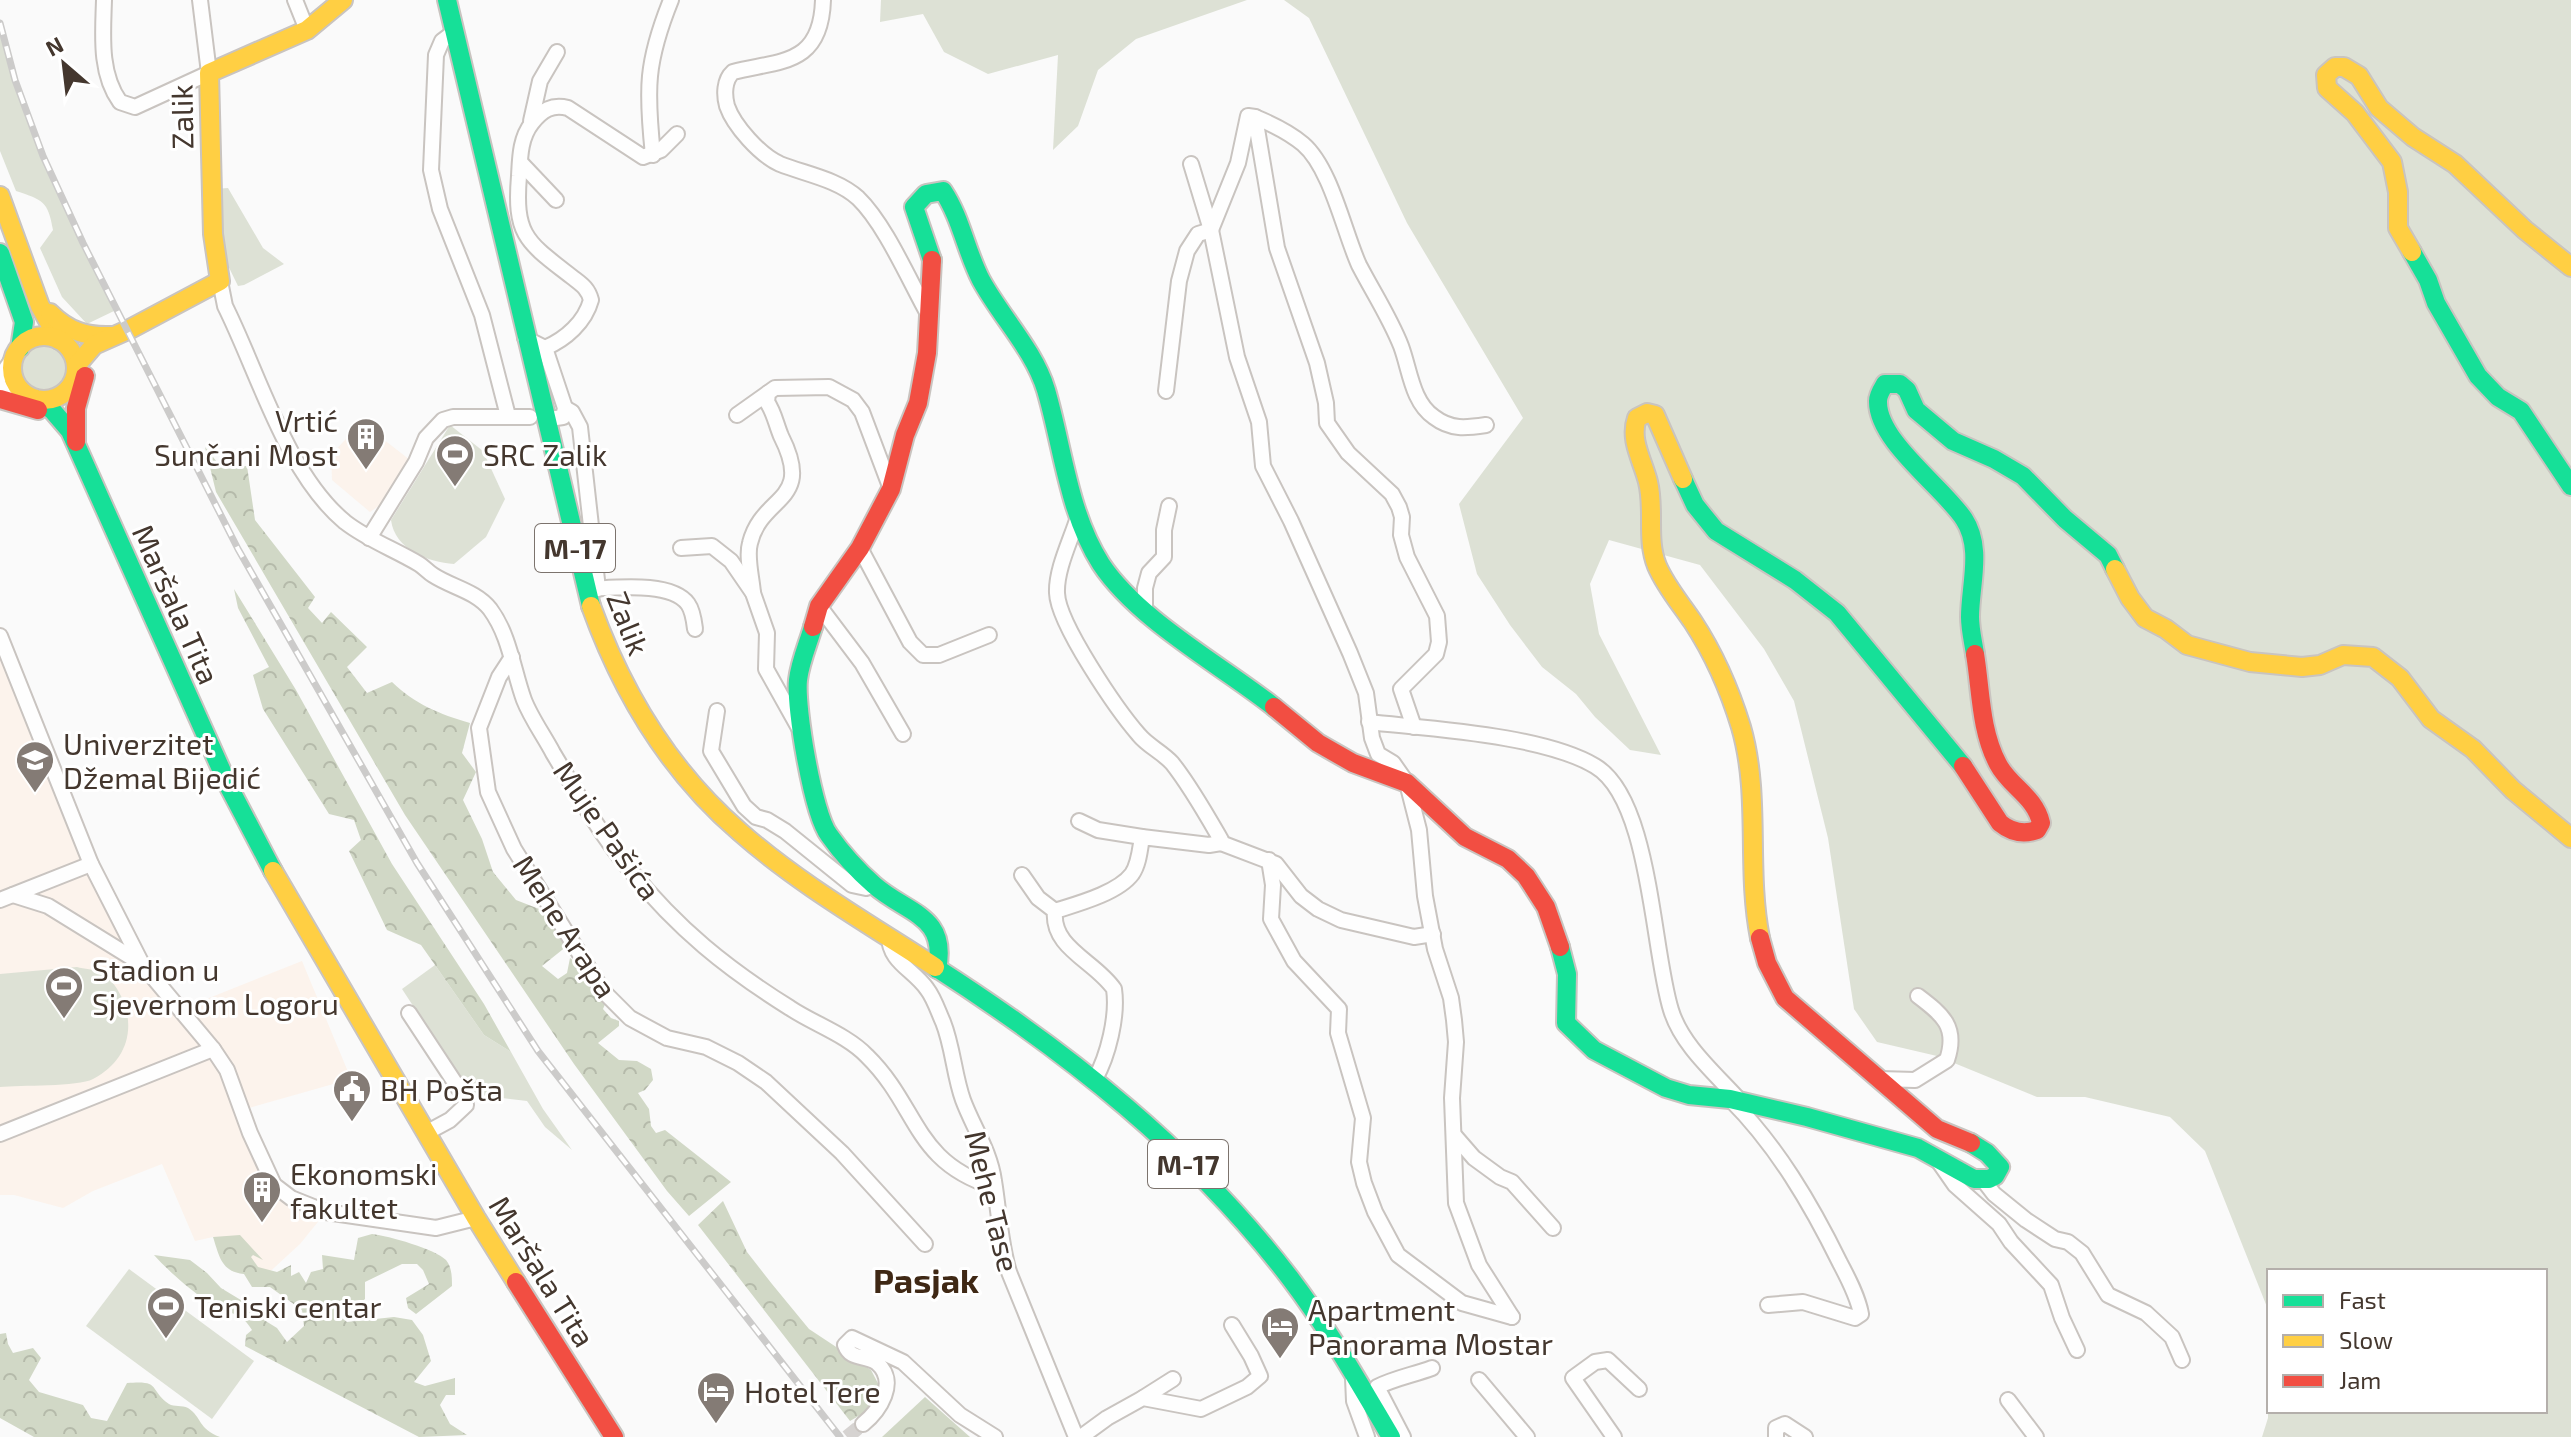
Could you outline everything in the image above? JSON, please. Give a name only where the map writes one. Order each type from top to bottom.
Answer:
[{"type":"street","points":[[104,0],[102,49],[108,73],[120,102],[135,107],[307,30],[343,0]]},
{"type":"street","name":"Zalik","points":[[200,0],[209,73],[213,234],[220,281]]},
{"type":"street","points":[[295,0],[307,30]]},
{"type":"street","points":[[653,155],[647,86],[651,56],[671,0]]},
{"type":"street","points":[[823,0],[817,30],[798,56],[787,62],[733,72],[727,78],[725,98],[730,116],[739,129],[777,163],[842,186],[859,199],[884,234],[928,314]]},
{"type":"street","name":"Zalik","points":[[448,6],[525,338],[592,589],[598,631],[634,705],[674,763],[723,817],[776,861],[918,956]]},
{"type":"street","points":[[454,32],[442,41],[436,55],[431,170],[440,209],[482,315],[508,416]]},
{"type":"street","points":[[530,125],[540,81],[557,52]]},
{"type":"street","points":[[2571,267],[2525,230],[2455,164],[2413,137],[2379,108],[2359,76],[2344,67],[2335,67],[2326,75],[2327,88],[2355,113],[2392,162],[2398,192],[2398,228],[2478,376],[2498,397],[2521,411],[2571,486]]},
{"type":"street","points":[[545,348],[567,336],[586,313],[591,300],[584,286],[540,252],[522,229],[517,204],[520,162],[524,135],[530,125],[545,109],[568,108],[643,157],[653,155],[677,134]]},
{"type":"street","points":[[1211,230],[1238,163],[1248,116],[1279,127],[1306,146],[1321,171],[1358,261],[1394,329],[1413,389],[1432,417],[1459,429],[1486,425]]},
{"type":"street","points":[[1255,117],[1277,248],[1317,363],[1327,423],[1348,453],[1392,494],[1402,517],[1401,535],[1407,557],[1437,616],[1439,642],[1436,654],[1401,689],[1414,727]]},
{"type":"street","points":[[520,162],[556,200]]},
{"type":"street","points":[[1191,164],[1211,230],[1237,357],[1259,422],[1263,466],[1291,521],[1366,693],[1372,738],[1378,754],[1393,763],[1407,783],[1465,837],[1508,859],[1526,876],[1546,907],[1564,960],[1567,974],[1566,1023],[1577,1036],[1608,1059],[1666,1088],[1807,1117],[1918,1148],[1974,1179],[1984,1181],[1995,1176],[2000,1167],[1968,1141],[1937,1129],[1876,1078],[1785,998],[1767,967],[1755,896],[1752,836],[1754,789],[1749,758],[1728,686],[1699,632],[1662,576],[1654,557],[1650,489],[1641,454],[1632,435],[1637,418],[1647,413],[1655,415],[1666,434],[1683,484],[1703,519],[1716,531],[1820,597],[1837,613],[1948,745],[1974,780],[1992,812],[2008,830],[2028,833],[2037,830],[2041,823],[2033,799],[2006,777],[1988,740],[1970,619],[1972,535],[1965,520],[1911,461],[1877,409],[1877,392],[1892,382],[1907,390],[1916,410],[1953,441],[2023,476],[2065,519],[2096,543],[2108,555],[2130,598],[2145,618],[2187,645],[2250,662],[2302,667],[2320,665],[2343,655],[2373,657],[2400,678],[2431,719],[2473,749],[2513,790],[2571,838]]},
{"type":"street","points":[[937,969],[941,958],[940,941],[935,930],[874,885],[827,833],[816,807],[798,680],[819,606],[860,548],[891,489],[905,435],[918,403],[924,379],[931,249],[914,207],[925,194],[943,191],[954,207],[964,242],[982,281],[1032,360],[1045,387],[1078,517],[1101,563],[1145,613],[1237,678],[1318,743],[1353,763],[1407,783]]},
{"type":"street","points":[[0,196],[29,303],[0,377]]},
{"type":"street","points":[[1166,391],[1182,263],[1198,234],[1211,230]]},
{"type":"street","points":[[0,253],[29,303],[70,349],[76,366]]},
{"type":"street","points":[[0,388],[31,397],[56,398],[72,385],[76,366],[94,345],[220,281]]},
{"type":"street","name":"Muje Pašića","points":[[220,281],[225,306],[307,480],[332,510],[369,538],[473,595],[489,607],[512,657],[524,702],[574,791],[614,850],[662,908],[736,974],[864,1053],[883,1073],[935,1152],[961,1174],[994,1187]]},
{"type":"street","points":[[29,303],[68,329],[83,335],[115,336]]},
{"type":"street","points":[[77,450],[74,420],[76,398],[86,374],[115,336]]},
{"type":"street","points":[[11,355],[38,337],[94,345]]},
{"type":"street","points":[[525,338],[545,348],[561,413],[572,412],[580,427],[592,589],[646,588],[678,594],[689,605],[695,629]]},
{"type":"street","points":[[11,355],[14,378],[31,397]]},
{"type":"street","name":"Maršala Tita","points":[[72,385],[67,413],[77,450],[229,787],[288,899],[476,1218],[614,1437]]},
{"type":"street","points":[[737,415],[775,388],[829,387],[853,400],[862,412],[891,489]]},
{"type":"street","points":[[768,393],[767,402],[792,456],[794,474],[786,495],[756,526],[749,546],[753,593],[767,633],[766,669],[804,735]]},
{"type":"street","name":"Maršala Tita","points":[[31,397],[52,410],[70,431]]},
{"type":"street","points":[[0,399],[36,409],[53,421],[77,450]]},
{"type":"street","points":[[369,538],[416,462],[426,438],[443,420],[453,417],[530,417]]},
{"type":"street","points":[[1145,613],[1149,573],[1164,557],[1164,530],[1169,506]]},
{"type":"street","points":[[1078,517],[1058,579],[1057,599],[1078,645],[1103,687],[1142,739],[1171,762],[1195,795],[1221,843]]},
{"type":"street","points":[[681,548],[712,546],[731,561],[753,593]]},
{"type":"street","points":[[860,548],[910,642],[923,655],[939,655],[989,635]]},
{"type":"street","points":[[819,606],[862,663],[903,734]]},
{"type":"street","points":[[0,636],[91,864],[142,964],[227,1070],[268,1177],[274,1185],[291,1198],[326,1212],[436,1228],[476,1218]]},
{"type":"street","name":"Mehe Arapa","points":[[512,657],[499,677],[479,728],[488,792],[514,849],[603,991],[630,1018],[667,1038],[706,1047],[766,1082],[842,1153],[925,1244]]},
{"type":"street","points":[[717,711],[711,751],[744,806],[756,817],[785,831],[852,885],[866,888],[874,885]]},
{"type":"street","points":[[1369,722],[1495,737],[1553,750],[1596,766],[1617,786],[1633,823],[1671,1010],[1687,1041],[1756,1126],[1821,1223],[1861,1314],[1855,1318],[1847,1317],[1803,1302],[1768,1305]]},
{"type":"street","points":[[1269,860],[1273,885],[1271,919],[1294,961],[1339,1009],[1338,1033],[1363,1118],[1359,1162],[1375,1212],[1398,1255],[1462,1303],[1512,1317],[1479,1265],[1462,1225],[1454,1184],[1452,1098],[1456,1042],[1451,998],[1435,949],[1425,896],[1419,830],[1407,783]]},
{"type":"street","points":[[1079,821],[1098,830],[1142,837],[1209,845],[1221,843],[1276,864],[1301,896],[1318,909],[1341,920],[1414,937],[1433,934]]},
{"type":"street","points":[[1055,911],[1123,884],[1133,873],[1142,837]]},
{"type":"street","points":[[7,898],[91,864]]},
{"type":"street","points":[[1022,875],[1038,898],[1055,911]]},
{"type":"street","points":[[7,898],[48,906],[142,964]]},
{"type":"street","points":[[1055,911],[1054,925],[1061,941],[1090,963],[1114,989],[1113,1019],[1095,1079]]},
{"type":"street","points":[[918,956],[928,933],[924,919]]},
{"type":"street","name":"Mehe Tase","points":[[889,936],[892,955],[912,971],[928,990],[946,1030],[963,1100],[987,1151],[1001,1246],[1009,1272],[1077,1435]]},
{"type":"street","name":"M-17","points":[[918,956],[1095,1079],[1176,1150],[1247,1228],[1313,1309],[1391,1437]]},
{"type":"street","points":[[1876,1078],[1915,1080],[1947,1060],[1953,1043],[1943,1015],[1918,996]]},
{"type":"street","points":[[409,1013],[465,1098],[466,1105],[450,1120],[426,1133]]},
{"type":"street","points":[[0,1134],[213,1049]]},
{"type":"street","points":[[1454,1135],[1474,1158],[1512,1182],[1553,1228]]},
{"type":"street","points":[[1934,1155],[1955,1185],[1999,1224],[2011,1242],[2051,1285],[2077,1350]]},
{"type":"street","points":[[1984,1181],[1994,1194],[2026,1220],[2082,1253],[2108,1295],[2146,1313],[2172,1337],[2182,1360]]},
{"type":"street","points":[[1143,1398],[1201,1409],[1247,1387],[1260,1376],[1232,1325]]},
{"type":"street","points":[[863,1424],[875,1414],[886,1393],[883,1372],[871,1360],[852,1355],[845,1345],[852,1338],[903,1362],[960,1415],[995,1437]]},
{"type":"street","points":[[1614,1437],[1573,1378],[1595,1362],[1608,1360],[1639,1389]]},
{"type":"street","points":[[1403,1437],[1377,1387],[1402,1375],[1414,1375],[1432,1368]]},
{"type":"street","points":[[1353,1374],[1354,1401],[1367,1437]]},
{"type":"street","points":[[1077,1435],[1173,1379]]},
{"type":"street","points":[[1479,1380],[1531,1437]]},
{"type":"street","points":[[2008,1400],[2031,1435]]},
{"type":"street","points":[[1776,1437],[1776,1428],[1785,1424],[1805,1437]]},
{"type":"shaded area","points":[[881,0],[1247,0],[1136,39],[1098,70],[1078,126],[1053,150],[1058,55],[988,74],[944,52],[923,14],[880,22]]},
{"type":"shaded area","points":[[1284,0],[2571,0],[2571,1437],[2262,1437],[2268,1413],[2547,1413],[2547,1269],[2267,1269],[2267,1307],[2205,1151],[2170,1117],[2085,1097],[2037,1097],[1937,1056],[1877,1042],[1854,1009],[1828,838],[1794,701],[1764,649],[1700,565],[1609,540],[1590,584],[1599,634],[1661,755],[1630,750],[1576,694],[1542,667],[1477,574],[1459,504],[1523,418],[1407,223],[1309,18]]},
{"type":"shaded area","points":[[0,32],[35,140],[114,311],[87,324],[62,297],[40,248],[53,230],[46,207],[38,200],[16,191],[0,151]]},
{"type":"shaded area","points":[[228,188],[263,248],[284,264],[238,286],[218,245],[214,189]]},
{"type":"shaded area","points":[[45,338],[66,347],[75,368],[66,389],[45,398],[24,389],[15,368],[24,347]]},
{"type":"shaded area","name":"SRC Zalik","points":[[450,425],[483,451],[505,499],[486,537],[454,564],[424,557],[406,547],[391,520]]},
{"type":"shaded area","points":[[357,427],[374,432],[410,460],[383,503],[370,512],[332,480],[331,455]]},
{"type":"shaded area","name":"Univerzitet Džemal Bijedić","points":[[0,626],[142,964],[189,1006],[302,961],[351,1079],[242,1110],[268,1176],[326,1212],[300,1244],[262,1279],[213,1237],[195,1241],[162,1164],[93,1191],[63,1208],[14,1195],[0,1195]]},
{"type":"shaded area","points":[[435,965],[484,1035],[511,1052],[543,1109],[572,1150],[545,1127],[527,1101],[471,1094],[402,989]]},
{"type":"shaded area","name":"Stadion u Sjevernom Logoru","points":[[77,967],[104,975],[121,996],[126,1008],[128,1032],[121,1054],[104,1072],[86,1082],[0,1087],[0,974]]},
{"type":"shaded area","points":[[129,1269],[254,1361],[212,1419],[86,1326]]},
{"type":"green space","points":[[205,447],[221,467],[247,466],[255,520],[315,597],[308,608],[322,623],[331,612],[367,647],[347,667],[367,693],[392,682],[428,707],[470,723],[462,753],[476,772],[463,800],[482,839],[493,872],[516,900],[552,914],[567,946],[542,966],[558,979],[567,973],[570,958],[586,970],[586,982],[606,1002],[603,1009],[619,1021],[619,1026],[598,1043],[619,1060],[637,1061],[651,1069],[653,1080],[638,1093],[649,1109],[651,1126],[656,1133],[665,1130],[731,1182],[689,1216],[667,1191],[574,1064],[405,815],[216,492]]},
{"type":"green space","points":[[234,589],[296,690],[392,864],[484,1004],[511,1052],[484,1035],[421,945],[387,930],[349,851],[361,840],[354,820],[329,814],[263,709],[253,675],[269,667],[238,608]]},
{"type":"green space","points":[[723,1201],[747,1252],[809,1329],[871,1370],[881,1389],[874,1407],[850,1421],[698,1225]]},
{"type":"green space","points":[[372,1234],[411,1244],[440,1256],[449,1266],[452,1286],[416,1314],[408,1308],[406,1298],[429,1284],[417,1264],[402,1264],[365,1282],[365,1299],[357,1306],[342,1304],[339,1316],[347,1322],[394,1317],[412,1320],[423,1335],[431,1361],[414,1382],[425,1386],[455,1378],[455,1395],[446,1395],[440,1405],[450,1424],[467,1435],[419,1437],[245,1346],[246,1335],[252,1330],[245,1321],[204,1299],[154,1255],[190,1260],[221,1288],[254,1308],[264,1320],[277,1328],[287,1342],[304,1326],[302,1310],[270,1287],[252,1287],[244,1274],[230,1270],[219,1256],[213,1237],[240,1235],[263,1260],[253,1255],[251,1257],[258,1267],[277,1272],[291,1265],[291,1276],[299,1272],[306,1283],[311,1272],[323,1269],[322,1255],[354,1260],[358,1238]]},
{"type":"green space","points":[[6,1333],[13,1353],[33,1348],[41,1358],[29,1380],[39,1392],[83,1405],[91,1418],[107,1421],[127,1383],[145,1383],[150,1384],[169,1404],[188,1408],[204,1427],[220,1437],[34,1437],[0,1418],[0,1334]]},
{"type":"green space","points":[[925,1397],[970,1437],[882,1437]]},
{"type":"tunnel","points":[[847,1437],[863,1424]]},
{"type":"railway","points":[[0,23],[15,80],[43,156],[83,243],[238,549],[417,863],[538,1051],[840,1437]]},
{"type":"traffic: fast","points":[[447,0],[591,606]]},
{"type":"traffic: fast","points":[[932,260],[914,207],[926,194],[943,191],[981,280],[1041,375],[1074,501],[1101,564],[1136,604],[1158,623],[1274,707]]},
{"type":"traffic: fast","points":[[2412,252],[2428,280],[2436,303],[2478,376],[2498,397],[2521,411],[2571,486]]},
{"type":"traffic: fast","points":[[0,253],[24,322],[20,348]]},
{"type":"traffic: fast","points":[[1975,654],[1970,617],[1974,567],[1970,530],[1954,506],[1888,432],[1878,401],[1885,384],[1900,384],[1907,390],[1916,410],[1953,441],[2023,476],[2065,519],[2108,555],[2115,569]]},
{"type":"traffic: fast","points":[[35,399],[52,410],[70,431],[229,787],[273,871]]},
{"type":"traffic: fast","points":[[1683,479],[1695,505],[1716,531],[1795,580],[1837,613],[1963,766]]},
{"type":"traffic: fast","points":[[813,627],[800,667],[798,694],[806,760],[823,823],[839,848],[868,880],[931,926],[939,951],[937,969]]},
{"type":"traffic: fast","points":[[1560,947],[1567,974],[1566,1023],[1594,1050],[1666,1088],[1807,1117],[1918,1148],[1974,1179],[1995,1176],[2000,1167],[1987,1153],[1971,1143]]},
{"type":"traffic: fast","points":[[935,967],[1081,1070],[1170,1146],[1212,1188],[1304,1297],[1391,1437]]},
{"type":"traffic: slow","points":[[76,366],[94,345],[220,281],[213,234],[209,73],[307,30],[343,0]]},
{"type":"traffic: slow","points":[[2412,252],[2398,228],[2398,192],[2392,162],[2355,113],[2327,88],[2326,75],[2335,67],[2344,67],[2359,76],[2379,108],[2413,137],[2455,164],[2525,230],[2571,267]]},
{"type":"traffic: slow","points":[[0,196],[40,306],[59,340]]},
{"type":"traffic: slow","points":[[50,313],[78,332],[111,336]]},
{"type":"traffic: slow","points":[[44,336],[62,342],[70,350],[76,368],[70,386],[62,394],[44,400],[26,394],[18,386],[12,368],[18,350],[26,342],[44,336]]},
{"type":"traffic: slow","points":[[1683,479],[1655,415],[1647,413],[1637,418],[1636,442],[1650,493],[1652,545],[1657,566],[1708,647],[1727,686],[1741,727],[1750,779],[1754,885],[1760,938]]},
{"type":"traffic: slow","points":[[2115,569],[2145,618],[2187,645],[2250,662],[2302,667],[2320,665],[2343,655],[2373,657],[2400,678],[2431,719],[2473,749],[2513,790],[2571,838]]},
{"type":"traffic: slow","points":[[591,606],[618,669],[651,729],[670,757],[715,809],[786,869],[935,967]]},
{"type":"traffic: slow","points":[[273,871],[516,1282]]},
{"type":"traffic: jam","points":[[813,627],[819,606],[860,548],[891,489],[905,435],[918,403],[927,353],[932,260]]},
{"type":"traffic: jam","points":[[76,442],[76,408],[85,376]]},
{"type":"traffic: jam","points":[[0,399],[38,410]]},
{"type":"traffic: jam","points":[[1963,766],[2000,823],[2017,832],[2037,830],[2041,823],[2038,814],[2003,772],[1992,751],[1984,724],[1975,654]]},
{"type":"traffic: jam","points":[[1274,707],[1318,743],[1353,763],[1407,783],[1465,837],[1508,859],[1526,876],[1546,907],[1560,947]]},
{"type":"traffic: jam","points":[[1760,938],[1767,963],[1785,998],[1937,1129],[1971,1143]]},
{"type":"traffic: jam","points":[[516,1282],[614,1437]]},
{"type":"place","name":"Vrtić Sunčani Most","points":[[366,471]]},
{"type":"place","name":"SRC Zalik","points":[[455,488]]},
{"type":"place","name":"Univerzitet Džemal Bijedić","points":[[35,794]]},
{"type":"place","name":"Stadion u Sjevernom Logoru","points":[[64,1020]]},
{"type":"place","name":"BH Pošta","points":[[352,1123]]},
{"type":"place","name":"Ekonomski fakultet","points":[[262,1224]]},
{"type":"place","name":"Teniski centar","points":[[166,1340]]},
{"type":"place","name":"Apartment Panorama Mostar","points":[[1280,1360]]},
{"type":"place","name":"Hotel Tere","points":[[716,1425]]},
{"type":"district","name":"Pasjak","points":[[926,1279]]}]
